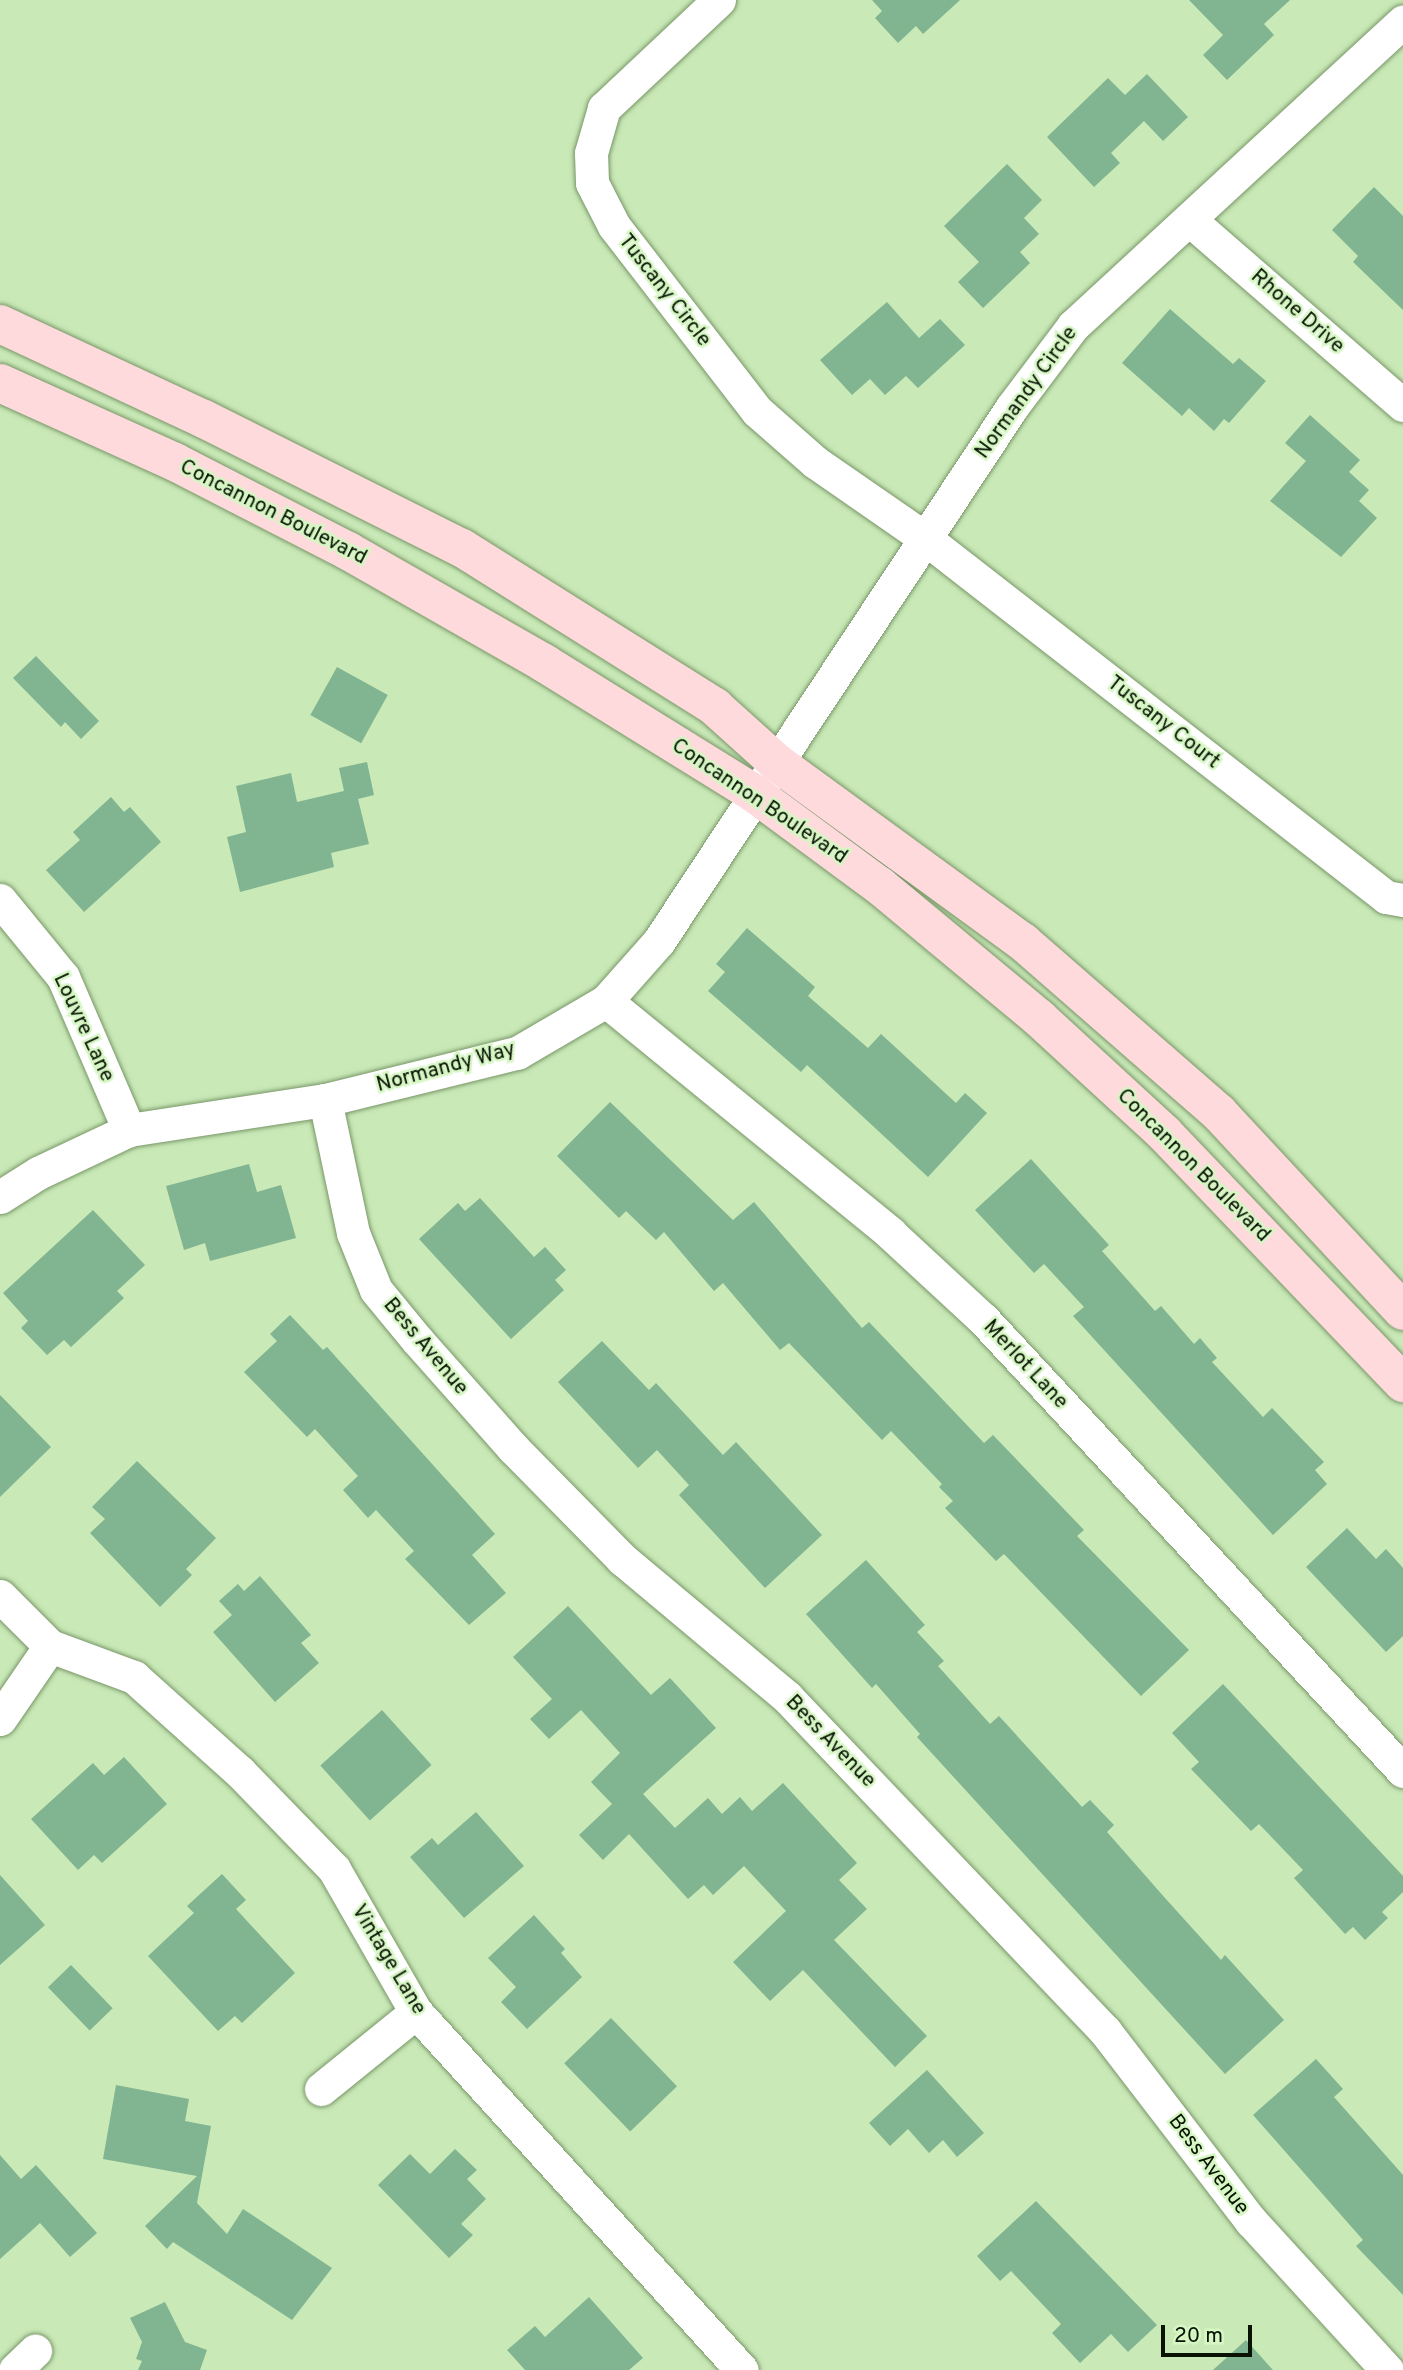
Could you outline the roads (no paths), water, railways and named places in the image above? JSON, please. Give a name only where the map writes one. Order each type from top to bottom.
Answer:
[{"type":"main road","name":"Concannon Boulevard","points":[[0,324],[204,419],[462,548],[715,707],[776,762],[1023,942],[1219,1112],[1403,1311]]},
{"type":"main road","name":"Concannon Boulevard","points":[[0,383],[175,462],[348,551],[544,663],[755,794],[880,886],[1039,1018],[1164,1133],[1403,1383]]},
{"type":"street","name":"Tuscany Circle","points":[[719,0],[604,108],[591,153],[592,183],[614,226],[757,411],[815,462],[926,539]]},
{"type":"street","name":"Normandy Circle","points":[[776,762],[1012,407],[1073,326],[1403,21]]},
{"type":"street","name":"Rhone Drive","points":[[1190,220],[1403,405]]},
{"type":"street","name":"Tuscany Court","points":[[926,539],[1386,897],[1403,900]]},
{"type":"street","name":"Normandy Way","points":[[0,1197],[38,1173],[129,1130],[325,1100],[517,1052],[606,1001],[659,941],[776,762]]},
{"type":"street","name":"Louvre Lane","points":[[0,900],[63,977],[129,1130]]},
{"type":"street","name":"Merlot Lane","points":[[606,1001],[890,1233],[983,1319],[1403,1771]]},
{"type":"street","name":"Bess Avenue","points":[[325,1100],[358,1244],[376,1290],[418,1341],[513,1448],[622,1559],[788,1697],[1105,2031],[1251,2221],[1387,2370]]},
{"type":"street","name":"Vintage Lane","points":[[0,1596],[50,1646],[134,1677],[240,1772],[334,1869],[416,2012],[741,2370]]},
{"type":"street","points":[[0,1719],[50,1646]]},
{"type":"street","points":[[321,2088],[416,2012]]}]
